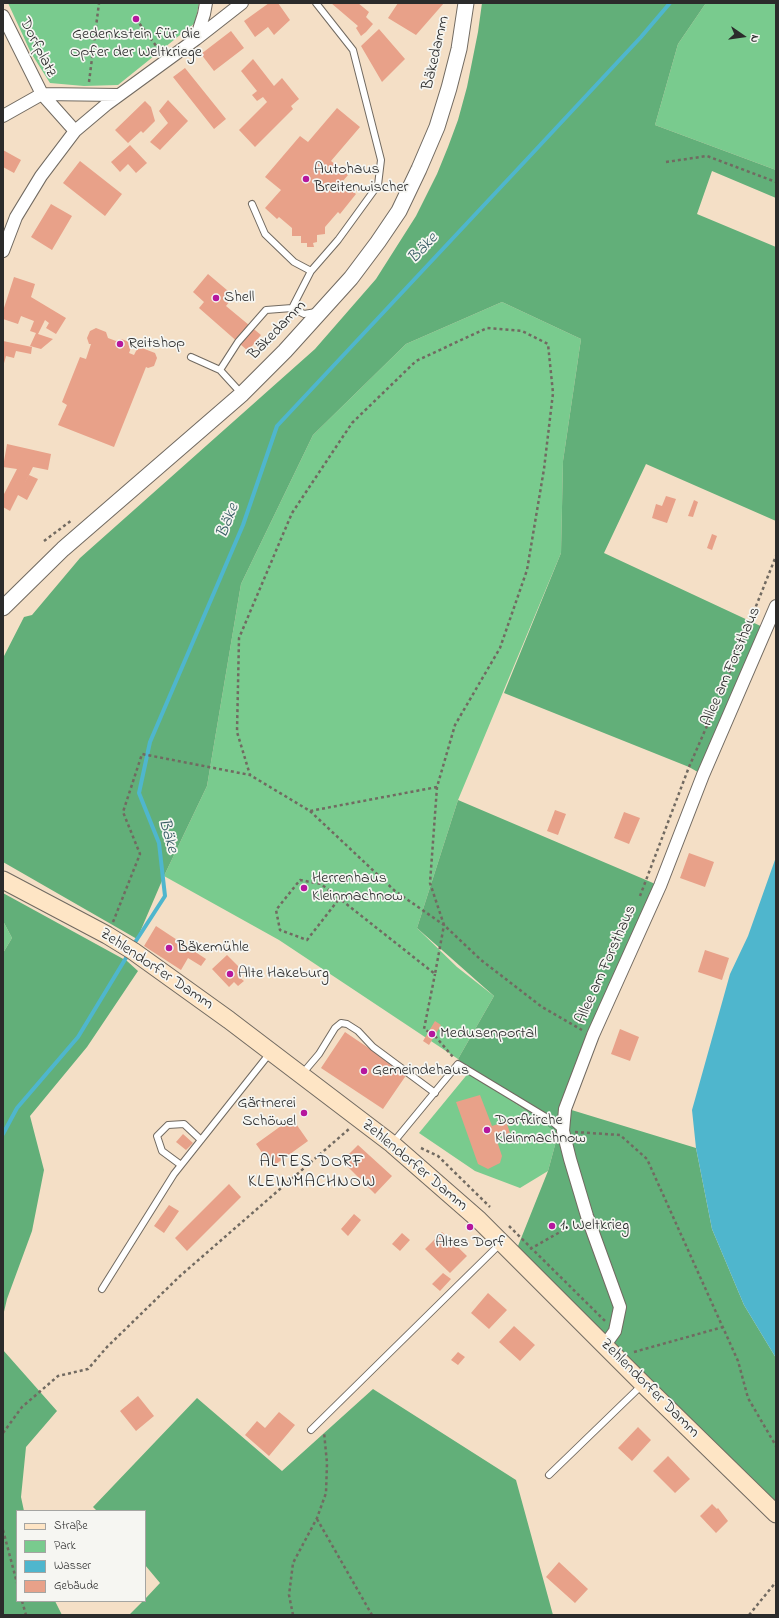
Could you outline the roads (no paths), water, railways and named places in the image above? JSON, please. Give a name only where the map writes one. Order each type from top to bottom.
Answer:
[{"type":"main road","name":"Zehlendorfer Damm","points":[[3,880],[108,935],[133,951],[271,1052],[392,1144],[479,1220],[776,1514]]},
{"type":"street","points":[[196,39],[206,3]]},
{"type":"street","points":[[3,251],[16,217],[41,176],[75,131],[119,95],[166,59],[196,39],[242,3]]},
{"type":"street","name":"Bäkedamm","points":[[3,608],[63,549],[242,394],[322,312],[351,278],[399,211],[437,127],[450,88],[459,49],[466,3]]},
{"type":"street","name":"Dorfplatz","points":[[3,16],[42,94],[75,131]]},
{"type":"street","points":[[3,116],[42,94]]},
{"type":"street","name":"Dorfplatz","points":[[42,94],[119,95]]},
{"type":"street","name":"Allee am Forsthaus","points":[[605,1345],[615,1331],[620,1307],[587,1216],[563,1131],[565,1109],[588,1033],[660,886],[703,775],[776,606]]},
{"type":"lane","points":[[292,308],[311,271],[338,240],[378,185],[381,160],[353,50],[316,3]]},
{"type":"lane","points":[[252,204],[265,234],[294,262],[311,271]]},
{"type":"lane","points":[[220,370],[238,342],[266,310],[292,308],[304,314],[322,312]]},
{"type":"lane","points":[[191,357],[220,370],[242,394]]},
{"type":"lane","points":[[301,1075],[319,1054],[335,1028],[341,1023],[347,1024],[358,1031],[373,1047],[435,1093]]},
{"type":"lane","points":[[102,1289],[174,1174],[271,1052]]},
{"type":"lane","points":[[392,1144],[458,1064],[549,1119],[563,1131]]},
{"type":"lane","points":[[181,1165],[162,1151],[157,1136],[168,1125],[184,1124],[201,1140]]},
{"type":"lane","points":[[310,1430],[501,1243]]},
{"type":"lane","points":[[549,1475],[643,1384]]},
{"type":"water","points":[[776,857],[776,1358],[744,1305],[712,1229],[696,1148],[692,1110],[730,974],[748,936]]},
{"type":"waterway","name":"Bäke","points":[[132,947],[165,896],[159,843],[139,793],[150,742],[243,525],[277,426],[641,37],[670,3]]},
{"type":"waterway","name":"Bäke","points":[[3,1134],[17,1108],[78,1037],[129,953]]},
{"type":"place","name":"Gedenkstein für die Opfer der Weltkriege","points":[[136,19]]},
{"type":"place","name":"Autohaus Breitenwischer","points":[[306,179]]},
{"type":"place","name":"Shell","points":[[216,298]]},
{"type":"place","name":"Reitshop","points":[[120,344]]},
{"type":"place","name":"Herrenhaus Kleinmachnow","points":[[304,888]]},
{"type":"place","name":"Bäkemühle","points":[[169,948]]},
{"type":"place","name":"Alte Hakeburg","points":[[230,974]]},
{"type":"place","name":"Medusenportal","points":[[432,1034]]},
{"type":"place","name":"Gemeindehaus","points":[[364,1071]]},
{"type":"place","name":"Gärtnerei Schöwel","points":[[304,1113]]},
{"type":"place","name":"Dorfkirche Kleinmachnow","points":[[487,1130]]},
{"type":"place","name":"1. Weltkrieg","points":[[552,1226]]},
{"type":"place","name":"Altes Dorf","points":[[470,1227]]},
{"type":"district","name":"ALTES DORF KLEINMACHNOW","points":[[312,1173]]}]
